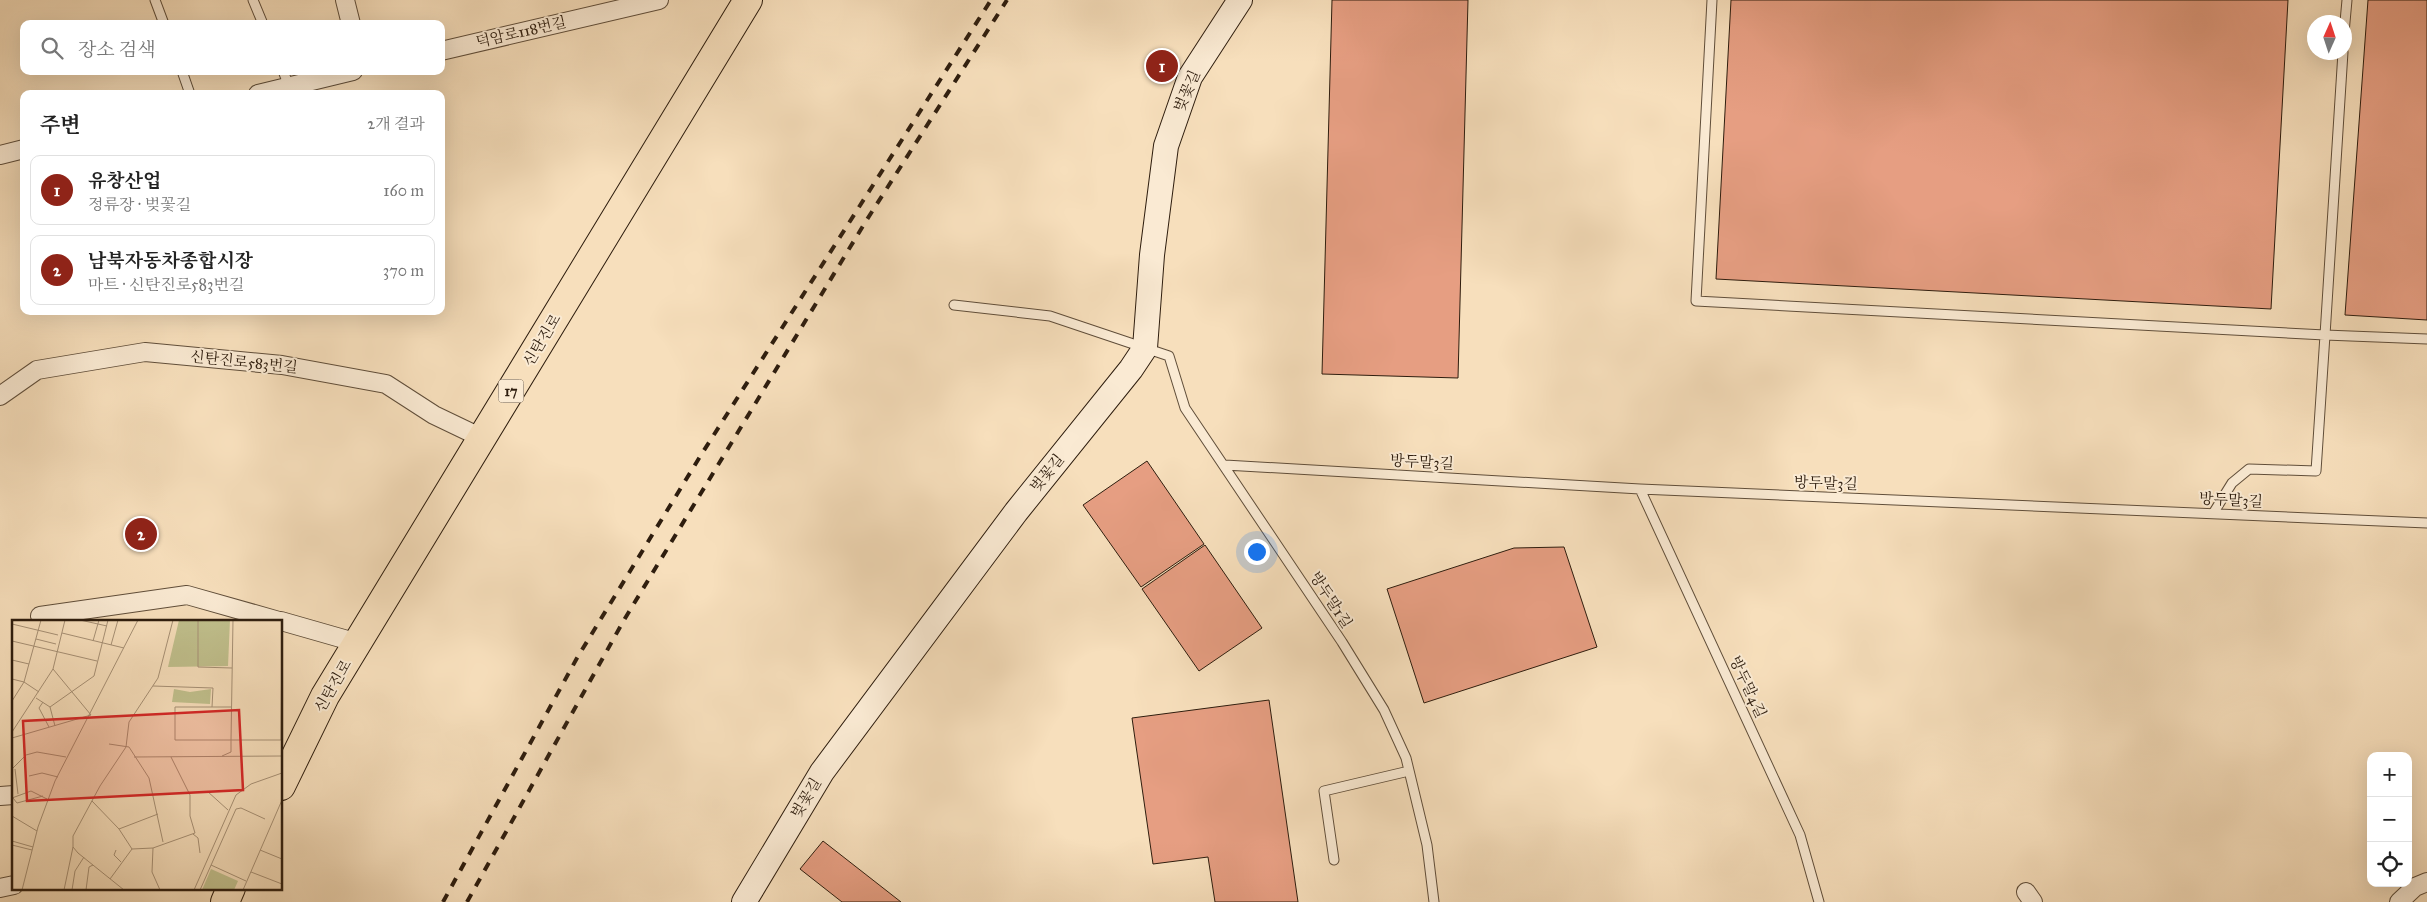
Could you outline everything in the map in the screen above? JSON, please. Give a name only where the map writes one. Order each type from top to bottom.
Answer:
[{"type":"main road","name":"신탄진로","points":[[282,784],[326,696],[748,0]]},
{"type":"street","points":[[345,0],[350,20]]},
{"type":"street","name":"덕암로118번길","points":[[445,50],[660,0]]},
{"type":"street","name":"벚꽃길","points":[[744,902],[822,772],[1010,520],[1131,369],[1144,348],[1152,255],[1166,146],[1190,77],[1240,0]]},
{"type":"street","points":[[265,90],[286,79],[320,75]]},
{"type":"street","points":[[0,155],[20,150]]},
{"type":"street","name":"신탄진로583번길","points":[[0,396],[37,370],[145,352],[282,365],[386,384],[434,415],[482,438]]},
{"type":"street","points":[[40,616],[187,595],[276,620]]},
{"type":"street","points":[[282,622],[358,643]]},
{"type":"street","points":[[2399,902],[2415,887],[2427,882]]},
{"type":"lane","points":[[155,0],[162,20]]},
{"type":"lane","points":[[253,0],[261,20]]},
{"type":"lane","points":[[1712,0],[1696,301],[2427,339]]},
{"type":"lane","points":[[2346,15],[2347,0]]},
{"type":"lane","points":[[2214,512],[2232,483],[2249,469],[2316,471],[2342,60]]},
{"type":"lane","points":[[183,75],[189,90]]},
{"type":"lane","points":[[954,305],[1050,316],[1144,348]]},
{"type":"lane","name":"방두말1길","points":[[1144,348],[1169,356],[1185,408],[1342,642],[1384,710],[1406,758],[1427,845],[1434,902]]},
{"type":"lane","name":"방두말3길","points":[[1225,465],[1640,489],[2214,512],[2427,523]]},
{"type":"lane","name":"방두말4길","points":[[1640,489],[1800,835],[1819,902]]},
{"type":"lane","points":[[1334,860],[1324,792],[1409,771]]},
{"type":"building","points":[[1332,0],[1468,0],[1458,378],[1322,374]]},
{"type":"building","points":[[1731,0],[2288,0],[2271,309],[1716,279]]},
{"type":"building","points":[[2368,0],[2427,0],[2427,320],[2345,315]]},
{"type":"building","points":[[1147,461],[1204,544],[1141,587],[1083,505]]},
{"type":"building","points":[[1205,545],[1262,628],[1199,671],[1142,589]]},
{"type":"building","points":[[1564,547],[1597,647],[1424,703],[1387,589],[1514,548]]},
{"type":"building","points":[[1269,700],[1298,902],[1215,902],[1208,857],[1153,864],[1132,718]]},
{"type":"building","points":[[823,841],[901,902],[842,902],[800,869]]},
{"type":"railway","points":[[443,902],[577,658],[701,455],[991,0]]},
{"type":"railway","points":[[467,902],[624,620],[866,221],[1007,0]]},
{"type":"place","name":"유창산업","points":[[1162,66]]},
{"type":"place","name":"남북자동차종합시장","points":[[141,534]]}]
